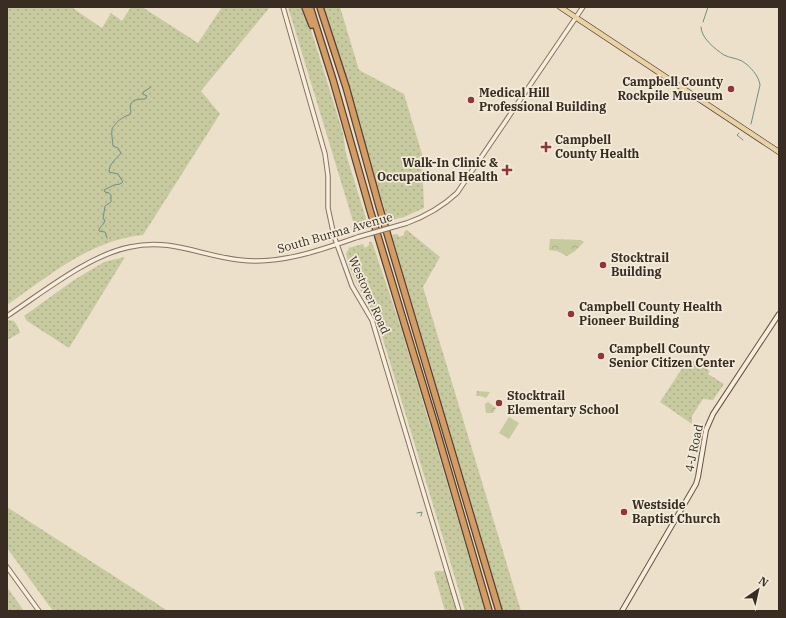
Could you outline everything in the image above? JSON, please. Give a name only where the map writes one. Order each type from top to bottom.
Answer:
[{"type":"highway","points":[[305,7],[333,80]]},
{"type":"highway","points":[[310,7],[333,80],[489,611]]},
{"type":"highway","points":[[320,7],[346,87],[378,202],[499,611]]},
{"type":"main road","points":[[560,7],[779,152]]},
{"type":"main road","name":"4-J Road","points":[[622,611],[696,484],[706,430],[713,414],[779,314]]},
{"type":"street","name":"Westover Road","points":[[283,7],[325,154],[328,176],[328,208],[337,244],[352,286],[372,320],[459,611]]},
{"type":"street","name":"South Burma Avenue","points":[[7,316],[77,269],[117,250],[129,247],[161,244],[183,247],[221,257],[258,261],[283,258],[337,244],[407,223],[431,213],[457,193],[583,7]]},
{"type":"street","points":[[7,567],[39,611]]},
{"type":"green space","points":[[7,7],[74,7],[74,9],[102,28],[111,13],[122,21],[131,7],[142,7],[198,43],[222,7],[270,7],[201,91],[220,114],[143,235],[124,238],[105,244],[88,252],[55,271],[7,305]]},
{"type":"green space","points":[[288,7],[302,7],[307,17],[343,133],[346,154],[369,228],[365,229],[361,223],[358,223],[359,230],[356,231]]},
{"type":"green space","points":[[324,7],[340,7],[359,70],[404,94],[422,154],[424,208],[404,217],[388,221]]},
{"type":"green space","points":[[407,230],[440,257],[423,287],[521,611],[503,611],[392,235],[398,234],[399,237],[404,235],[404,232]]},
{"type":"green space","points":[[550,239],[581,240],[584,242],[575,251],[567,256],[557,251],[549,250]]},
{"type":"green space","points":[[369,242],[372,242],[401,328],[485,611],[465,611],[379,326],[348,263],[346,253],[349,249],[348,248],[363,244],[365,248],[369,245]]},
{"type":"green space","points":[[125,257],[69,348],[27,321],[24,316],[74,280],[104,262]]},
{"type":"green space","points":[[7,321],[14,321],[20,333],[7,340]]},
{"type":"green space","points":[[689,358],[710,371],[708,374],[724,384],[713,400],[703,399],[692,416],[692,424],[660,402]]},
{"type":"green space","points":[[477,391],[490,392],[486,398],[476,396]]},
{"type":"green space","points":[[488,402],[496,408],[493,413],[486,413],[485,404]]},
{"type":"green space","points":[[509,417],[519,423],[509,439],[499,433]]},
{"type":"green space","points":[[7,507],[168,611],[53,611],[7,548]]},
{"type":"green space","points":[[436,571],[444,571],[456,611],[445,611],[434,573]]},
{"type":"green space","points":[[7,587],[24,611],[7,611]]},
{"type":"waterway","points":[[703,22],[708,7]]},
{"type":"waterway","points":[[701,27],[703,35],[713,46],[724,55],[745,63],[751,68],[758,78],[760,85],[751,124]]},
{"type":"waterway","points":[[107,238],[105,232],[99,231],[105,220],[103,219],[105,206],[111,202],[111,195],[104,190],[123,182],[118,174],[109,172],[111,164],[121,153],[118,148],[113,146],[112,129],[119,120],[129,115],[131,112],[131,103],[138,99],[145,99],[147,96],[143,94],[143,92],[151,87]]},
{"type":"waterway","points":[[739,133],[737,135],[743,140]]},
{"type":"waterway","points":[[417,513],[422,512],[421,516]]},
{"type":"place","name":"Campbell County Rockpile Museum","points":[[731,89]]},
{"type":"place","name":"Medical Hill Professional Building","points":[[471,100]]},
{"type":"place","name":"Campbell County Health","points":[[546,147]]},
{"type":"place","name":"Walk-In Clinic & Occupational Health","points":[[507,170]]},
{"type":"place","name":"Stocktrail Building","points":[[603,265]]},
{"type":"place","name":"Campbell County Health Pioneer Building","points":[[571,314]]},
{"type":"place","name":"Campbell County Senior Citizen Center","points":[[601,356]]},
{"type":"place","name":"Stocktrail Elementary School","points":[[499,403]]},
{"type":"place","name":"Westside Baptist Church","points":[[624,512]]}]
